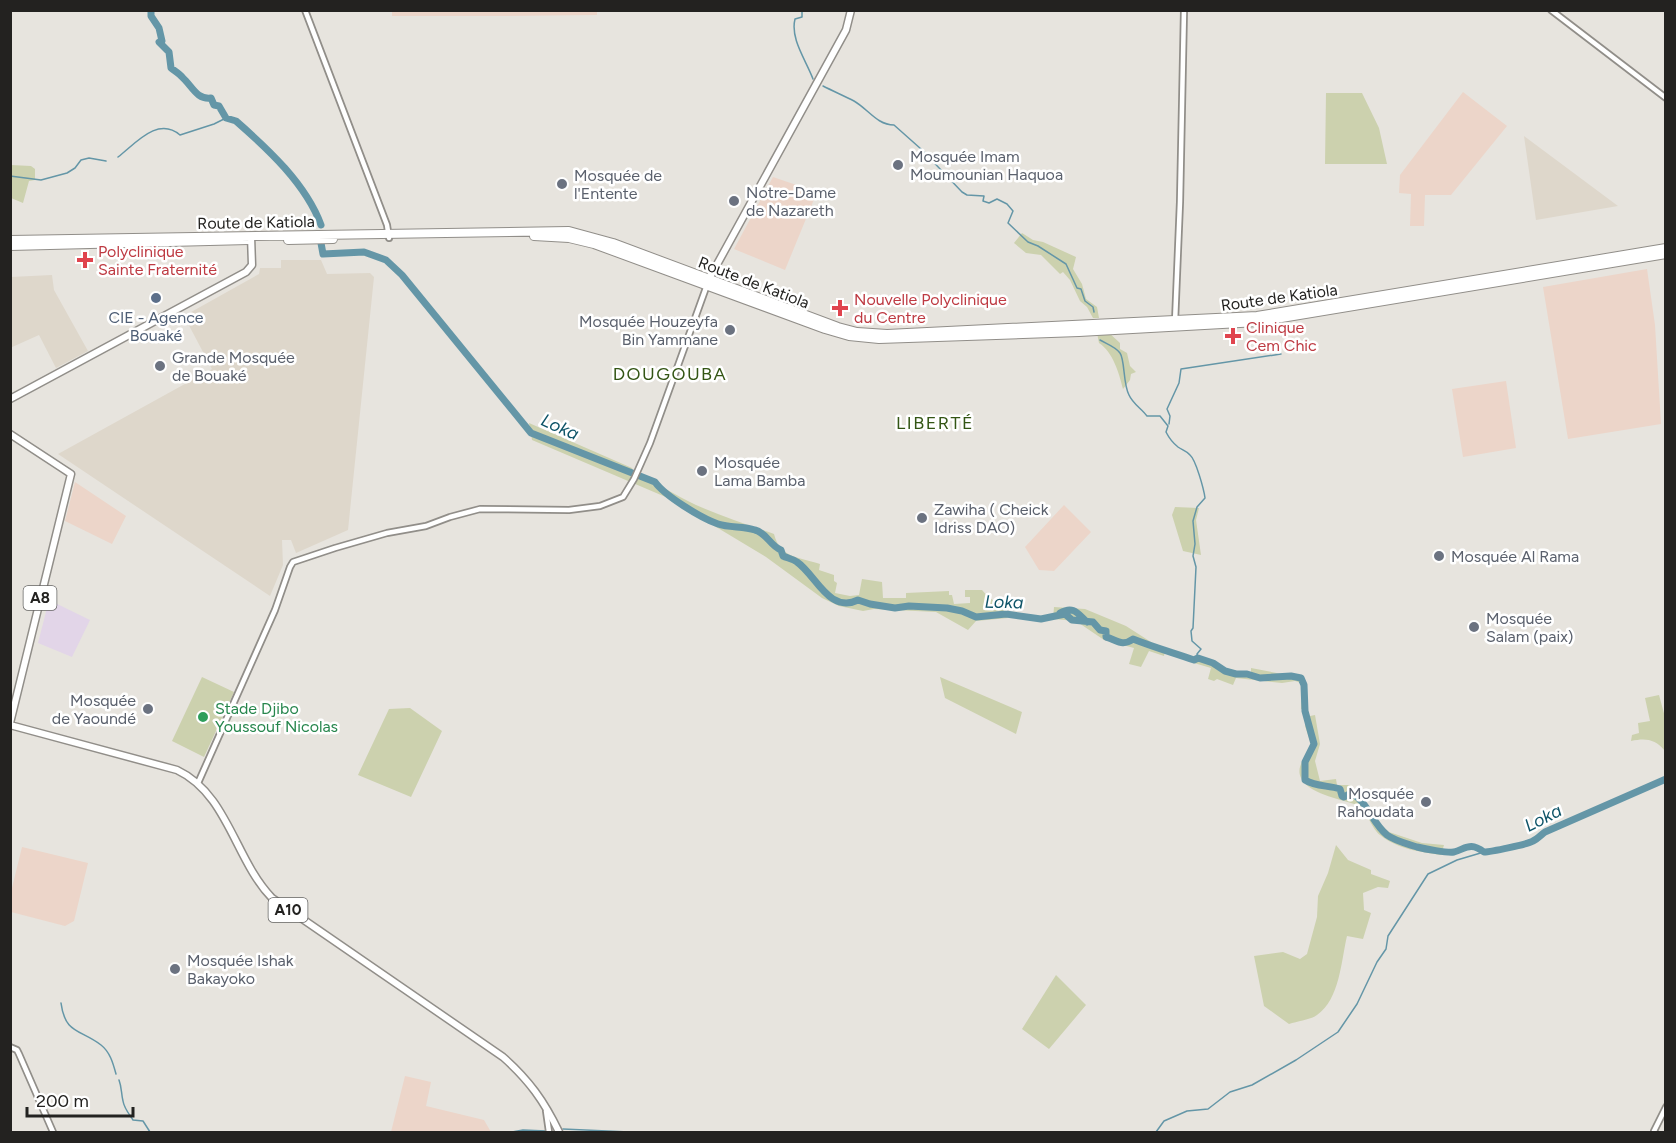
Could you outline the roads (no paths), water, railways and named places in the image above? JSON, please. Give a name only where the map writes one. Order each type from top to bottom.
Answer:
[{"type":"highway","name":"Route de Katiola","points":[[10,240],[389,236],[569,231],[613,243],[708,282],[838,327],[870,333],[1244,323],[1665,254]]},
{"type":"highway","name":"Route de Katiola","points":[[10,246],[251,238]]},
{"type":"highway","name":"Route de Katiola","points":[[1175,324],[1275,314],[1665,248]]},
{"type":"main road","points":[[708,282],[846,30],[851,10]]},
{"type":"main road","points":[[10,399],[246,272],[252,265],[251,238]]},
{"type":"main road","name":"A8","points":[[10,434],[71,474],[10,724]]},
{"type":"main road","name":"A10","points":[[10,724],[177,770],[198,783],[218,810],[259,881],[272,898],[503,1057],[532,1085],[559,1132]]},
{"type":"street","points":[[305,10],[387,225],[389,236]]},
{"type":"street","points":[[1175,324],[1184,10]]},
{"type":"street","points":[[1551,10],[1665,98]]},
{"type":"street","points":[[198,783],[257,652],[293,562],[346,544],[426,526],[480,509],[569,510],[600,506],[622,497],[637,472],[708,282]]},
{"type":"street","points":[[10,1047],[17,1050],[19,1054],[52,1132]]},
{"type":"street","points":[[545,1105],[549,1132]]},
{"type":"street","points":[[1655,1132],[1656,1124],[1665,1107]]},
{"type":"waterway","name":"Loka","points":[[151,10],[151,16],[159,28],[162,41],[159,42],[169,52],[171,68],[198,95],[211,98],[226,118],[236,121],[273,155],[306,195],[321,225]]},
{"type":"waterway","points":[[802,10],[802,17],[795,19],[795,34],[813,79]]},
{"type":"waterway","points":[[823,86],[859,104],[878,120],[894,125],[921,149],[962,192],[967,195],[984,196],[983,201],[989,203],[997,199],[1007,204],[1013,211],[1008,223],[1028,242],[1066,264],[1077,288],[1081,289],[1085,301],[1093,307],[1094,312]]},
{"type":"waterway","points":[[118,157],[155,130],[164,128],[180,135],[226,118]]},
{"type":"waterway","points":[[10,176],[41,180],[67,173],[81,160],[89,158],[106,161]]},
{"type":"waterway","name":"Loka","points":[[321,243],[323,254],[364,252],[386,260],[402,275],[531,433],[655,482],[675,500],[711,521],[759,532],[781,550],[783,556],[794,560],[804,568],[831,598],[839,602],[848,603],[858,600],[895,608],[909,606],[947,608],[976,617],[1006,614],[1041,619],[1065,614],[1072,620],[1093,622],[1100,630],[1106,631],[1106,637],[1120,642],[1133,639],[1194,660],[1198,658],[1213,663],[1225,671],[1236,674],[1247,674],[1260,678],[1291,676],[1301,678],[1304,685],[1305,711],[1314,744],[1305,762],[1305,780],[1313,784],[1340,789],[1344,797],[1351,793],[1362,802],[1382,830],[1398,841],[1446,852],[1469,847],[1475,847],[1484,852],[1509,848],[1533,841],[1545,832],[1666,779]]},
{"type":"waterway","points":[[1100,340],[1120,353],[1127,390],[1133,401],[1147,416],[1160,416],[1168,426],[1166,432],[1168,436],[1190,455],[1199,475],[1205,498],[1197,507],[1193,521],[1195,544],[1193,556],[1196,567],[1191,631],[1192,641],[1201,649],[1197,654],[1198,658]]},
{"type":"waterway","points":[[1169,424],[1170,416],[1167,409],[1179,383],[1181,369],[1281,354]]},
{"type":"waterway","points":[[1060,613],[1072,610],[1087,622]]},
{"type":"waterway","points":[[1156,1132],[1164,1121],[1187,1111],[1208,1109],[1230,1092],[1252,1085],[1296,1060],[1338,1032],[1357,1004],[1377,962],[1386,949],[1388,936],[1428,874],[1457,860],[1484,852]]},
{"type":"waterway","points":[[61,1003],[70,1026],[107,1051],[116,1074]]},
{"type":"waterway","points":[[119,1080],[127,1111],[133,1120],[143,1121],[150,1132]]},
{"type":"waterway","points":[[563,1129],[629,1132]]},
{"type":"waterway","points":[[512,1132],[546,1131]]},
{"type":"place","name":"Mosquée Imam Moumounian Haquoa","points":[[898,165]]},
{"type":"place","name":"Mosquée de l'Entente","points":[[562,184]]},
{"type":"place","name":"Notre-Dame de Nazareth","points":[[734,201]]},
{"type":"place","name":"Polyclinique Sainte Fraternité","points":[[85,260]]},
{"type":"place","name":"CIE - Agence Bouaké","points":[[156,298]]},
{"type":"place","name":"Nouvelle Polyclinique du Centre","points":[[840,308]]},
{"type":"place","name":"Mosquée Houzeyfa Bin Yammane","points":[[730,330]]},
{"type":"place","name":"Clinique Cem Chic","points":[[1233,336]]},
{"type":"place","name":"Grande Mosquée de Bouaké","points":[[160,366]]},
{"type":"place","name":"Mosquée Lama Bamba","points":[[702,471]]},
{"type":"place","name":"Zawiha ( Cheick Idriss DAO)","points":[[922,518]]},
{"type":"place","name":"Mosquée Al Rama","points":[[1439,556]]},
{"type":"place","name":"Mosquée Salam (paix)","points":[[1474,627]]},
{"type":"place","name":"Mosquée de Yaoundé","points":[[148,709]]},
{"type":"place","name":"Stade Djibo Youssouf Nicolas","points":[[203,717]]},
{"type":"place","name":"Mosquée Rahoudata","points":[[1426,802]]},
{"type":"place","name":"Mosquée Ishak Bakayoko","points":[[175,969]]},
{"type":"district","name":"DOUGOUBA","points":[[670,374]]},
{"type":"district","name":"LIBERTÉ","points":[[935,423]]}]
